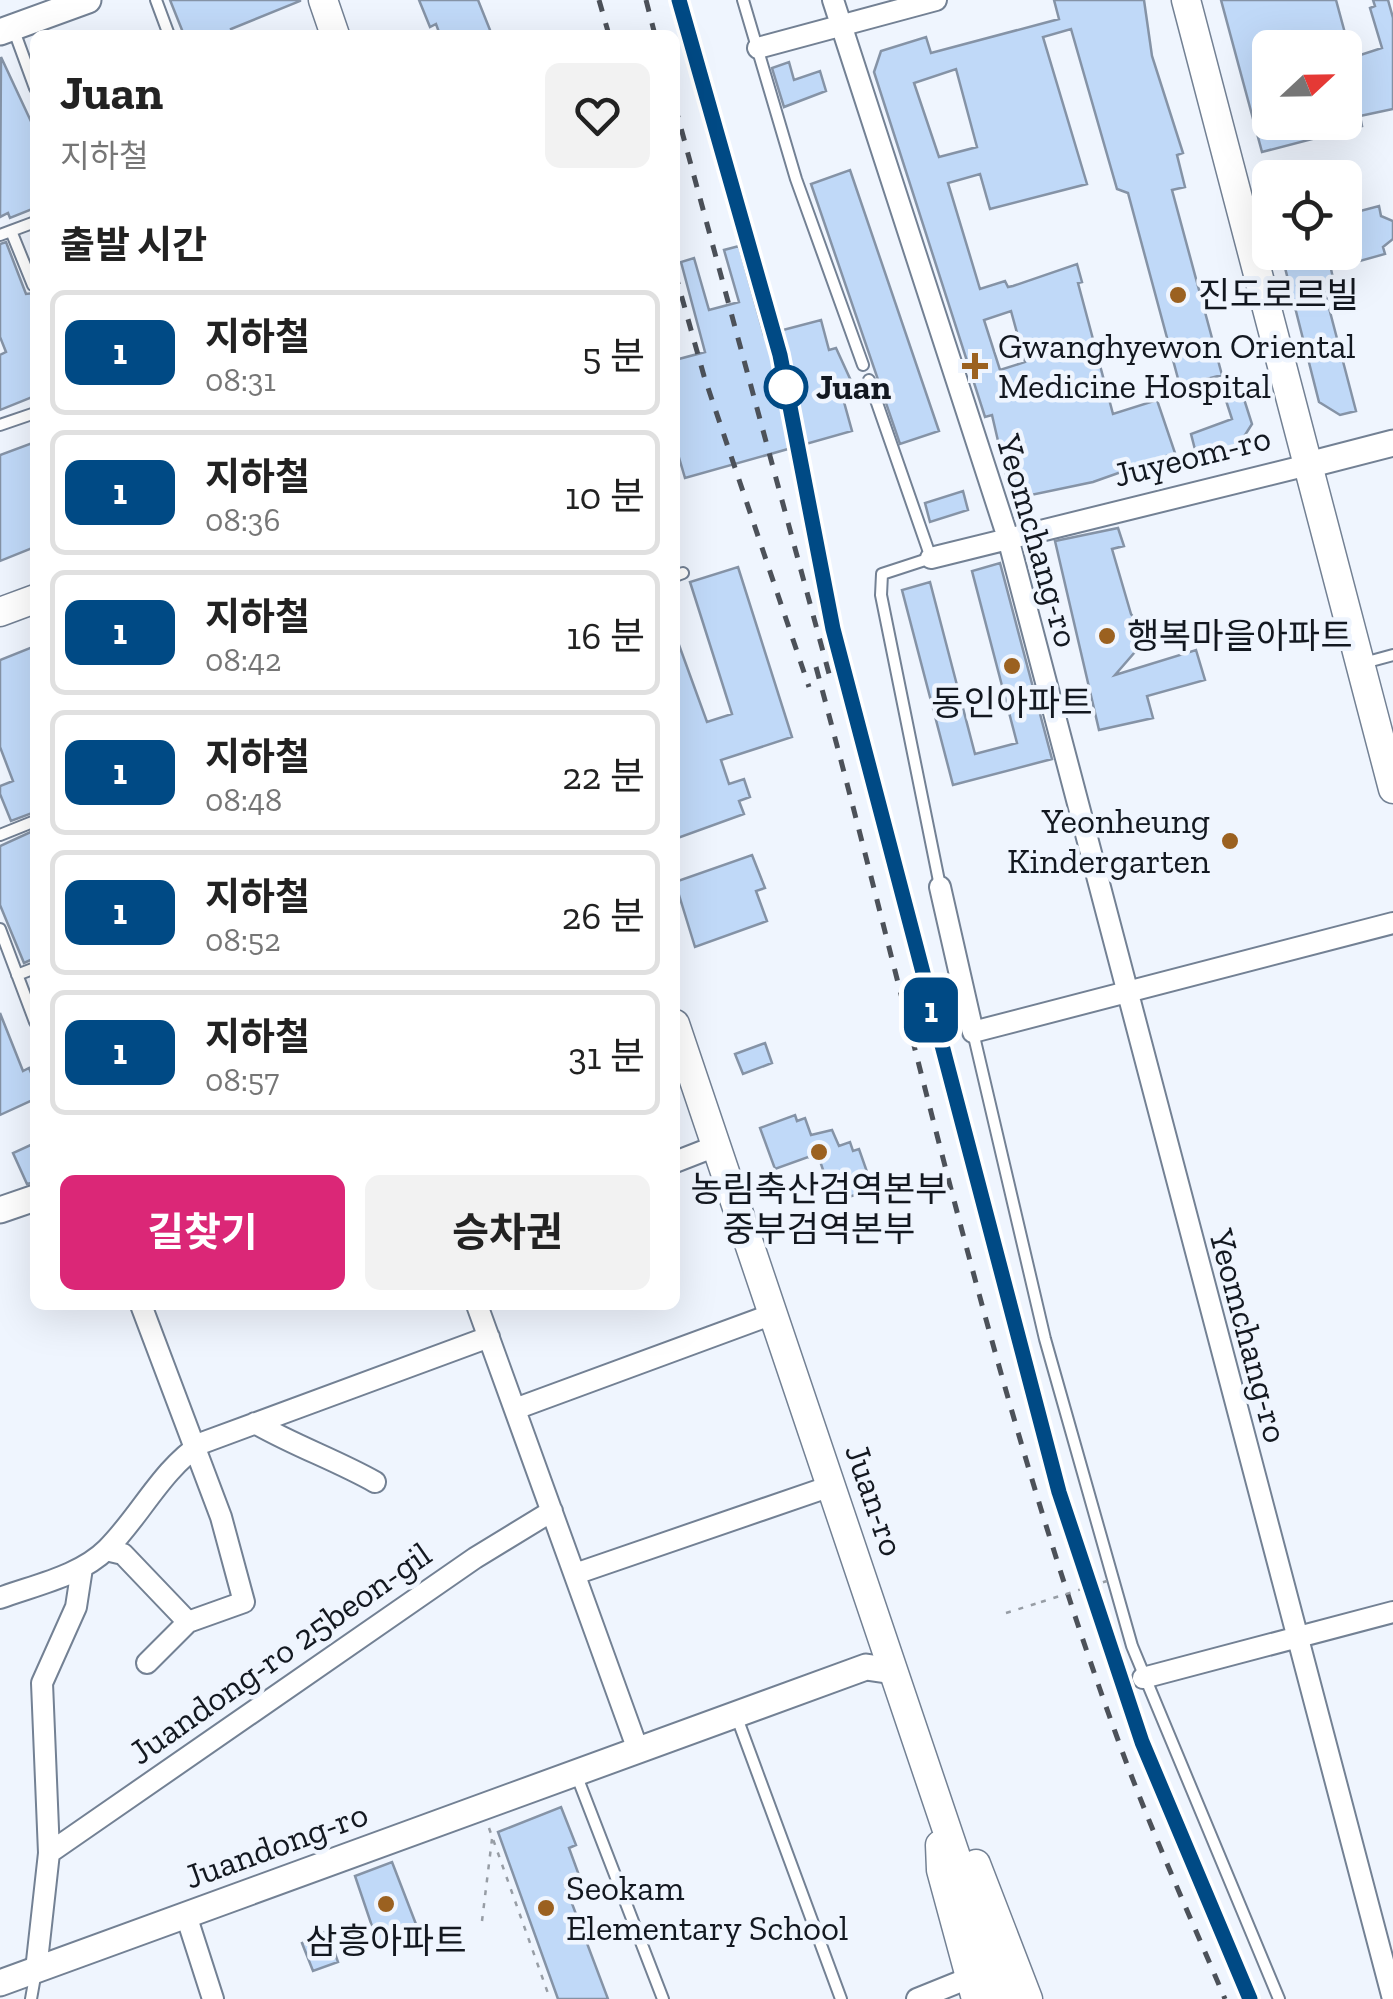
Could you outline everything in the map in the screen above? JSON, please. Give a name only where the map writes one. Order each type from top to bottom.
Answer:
[{"type":"main road","points":[[323,0],[333,30]]},
{"type":"main road","points":[[1186,0],[1392,781]]},
{"type":"main road","points":[[0,612],[30,601]]},
{"type":"main road","name":"Juan-ro","points":[[680,1039],[882,1636],[880,1669],[938,1804],[1004,1999]]},
{"type":"main road","points":[[938,1804],[941,1870],[973,1989]]},
{"type":"main road","points":[[938,1804],[974,1859],[1028,1999]]},
{"type":"street","points":[[6,30],[88,0]]},
{"type":"street","name":"Yeomchang-ro","points":[[832,0],[1008,538],[1124,992],[1392,1999]]},
{"type":"street","points":[[758,48],[936,0]]},
{"type":"street","name":"Juyeom-ro","points":[[932,558],[1393,443]]},
{"type":"street","points":[[940,888],[973,1032],[1393,923]]},
{"type":"street","points":[[680,1160],[716,1146]]},
{"type":"street","points":[[0,1210],[30,1200]]},
{"type":"street","points":[[144,1310],[221,1517],[244,1602],[188,1622],[147,1663]]},
{"type":"street","points":[[479,1310],[638,1750]]},
{"type":"street","points":[[514,1408],[773,1314]]},
{"type":"street","points":[[0,1598],[82,1568],[106,1550],[174,1465],[195,1448],[489,1337]]},
{"type":"street","points":[[255,1424],[310,1453],[336,1459],[375,1482]]},
{"type":"street","points":[[575,1574],[831,1486]]},
{"type":"street","name":"Juandong-ro 25beon-gil","points":[[49,1854],[475,1558],[552,1511]]},
{"type":"street","points":[[106,1550],[123,1554],[188,1622]]},
{"type":"street","points":[[36,1970],[49,1854],[42,1683],[76,1607],[82,1568]]},
{"type":"street","points":[[1142,1678],[1393,1612]]},
{"type":"street","name":"Juandong-ro","points":[[0,1983],[736,1714],[880,1669]]},
{"type":"street","points":[[186,1915],[214,1999]]},
{"type":"street","points":[[917,1999],[973,1989]]},
{"type":"lane","points":[[156,0],[167,30]]},
{"type":"lane","points":[[743,0],[796,178],[863,364]]},
{"type":"lane","points":[[6,30],[30,78]]},
{"type":"lane","points":[[30,224],[6,233],[30,280]]},
{"type":"lane","points":[[869,380],[932,558],[882,574],[882,595],[940,888]]},
{"type":"lane","points":[[0,425],[30,414]]},
{"type":"lane","points":[[1360,664],[1393,655]]},
{"type":"lane","points":[[0,834],[30,824]]},
{"type":"lane","points":[[0,929],[30,1009]]},
{"type":"lane","points":[[17,975],[30,970]]},
{"type":"lane","points":[[973,1032],[1045,1338],[1142,1678],[1280,1999]]},
{"type":"lane","points":[[736,1714],[841,1999]]},
{"type":"lane","points":[[576,1773],[663,1999]]},
{"type":"lane","points":[[31,1999],[36,1970]]},
{"type":"path","points":[[1006,1612],[1107,1581]]},
{"type":"path","points":[[482,1807],[550,1999]]},
{"type":"path","points":[[482,1922],[492,1837]]},
{"type":"building","points":[[170,0],[300,0],[231,30],[182,30]]},
{"type":"building","points":[[419,0],[478,0],[490,30],[438,30],[436,24],[430,27]]},
{"type":"building","points":[[1054,0],[1144,0],[1152,56],[1183,153],[1177,155],[1185,187],[1172,190],[1222,375],[1180,386],[1128,193],[1117,189],[1071,29],[1043,37],[1087,184],[990,209],[980,174],[948,183],[980,289],[1005,281],[1008,287],[1013,286],[1077,264],[1082,282],[1078,283],[1113,414],[1157,400],[1175,453],[1093,482],[1031,495],[1008,484],[992,415],[985,417],[874,72],[881,51],[926,37],[931,53],[1059,19]],"holes":[[[956,69],[977,147],[939,157],[914,83]],[[1011,311],[1025,362],[1000,370],[984,320]]]},
{"type":"building","points":[[1221,0],[1336,0],[1344,30],[1252,30],[1252,115]]},
{"type":"building","points":[[1373,0],[1388,0],[1393,18],[1393,109],[1362,116],[1362,54],[1382,48],[1370,8],[1375,6]]},
{"type":"building","points":[[1,57],[30,119],[30,210],[10,218],[8,213],[0,217]]},
{"type":"building","points":[[789,62],[794,80],[820,71],[826,91],[784,107],[772,68]]},
{"type":"building","points":[[1259,140],[1308,140],[1262,152]]},
{"type":"building","points":[[850,170],[939,431],[900,444],[811,184]]},
{"type":"building","points":[[1379,206],[1381,216],[1393,221],[1393,239],[1383,247],[1385,254],[1362,260],[1362,210]]},
{"type":"building","points":[[6,242],[26,294],[30,294],[30,398],[0,410],[0,355],[6,352],[0,337],[0,244]]},
{"type":"building","points":[[739,246],[764,335],[821,320],[829,350],[836,348],[852,383],[848,384],[852,401],[844,402],[852,431],[685,478],[680,461],[680,359],[705,352],[681,262],[694,258],[709,310],[739,302],[724,250]]},
{"type":"building","points":[[1286,270],[1331,270],[1334,283],[1323,285],[1356,411],[1340,415],[1319,402]]},
{"type":"building","points":[[1237,377],[1252,424],[1240,443],[1198,461],[1191,434],[1232,419],[1220,382]]},
{"type":"building","points":[[30,444],[30,549],[0,561],[0,455]]},
{"type":"building","points":[[963,491],[968,510],[930,522],[925,503]]},
{"type":"building","name":"행복마을아파트","points":[[1118,528],[1124,546],[1112,549],[1131,614],[1139,625],[1134,627],[1141,645],[1115,675],[1196,650],[1205,680],[1147,696],[1153,718],[1099,730],[1055,541]]},
{"type":"building","name":"동인아파트","points":[[1000,563],[1052,759],[953,785],[902,590],[930,582],[975,754],[1017,743],[972,571]]},
{"type":"building","points":[[738,567],[792,737],[721,760],[729,784],[744,779],[750,797],[739,801],[744,814],[680,837],[680,648],[707,722],[732,714],[690,582]]},
{"type":"building","points":[[30,648],[30,814],[11,821],[0,794],[0,786],[13,781],[0,747],[0,660]]},
{"type":"building","points":[[30,832],[30,960],[24,963],[0,905],[0,846]]},
{"type":"building","points":[[752,855],[765,888],[756,891],[767,921],[695,947],[680,898],[680,880]]},
{"type":"building","points":[[0,1013],[23,1071],[30,1070],[30,1101],[0,1115]]},
{"type":"building","points":[[765,1043],[772,1063],[743,1074],[735,1054]]},
{"type":"building","points":[[795,1115],[797,1121],[805,1118],[811,1135],[832,1130],[839,1146],[850,1142],[853,1151],[859,1149],[873,1189],[834,1202],[820,1161],[808,1157],[775,1169],[760,1128]]},
{"type":"building","points":[[30,1145],[30,1183],[27,1184],[13,1153]]},
{"type":"building","points":[[561,1807],[576,1845],[569,1848],[580,1878],[565,1885],[608,1999],[558,1999],[498,1832]]},
{"type":"building","name":"삼흥아파트","points":[[392,1862],[419,1932],[378,1944],[355,1876]]},
{"type":"building","points":[[327,1931],[338,1962],[313,1971],[302,1943]]},
{"type":"railway","points":[[599,0],[608,30]]},
{"type":"railway","points":[[646,0],[654,30]]},
{"type":"railway","points":[[679,0],[779,355],[833,629],[1059,1492],[1141,1742],[1250,1999]]},
{"type":"railway","points":[[680,124],[831,681]]},
{"type":"railway","points":[[680,291],[704,376],[809,687]]},
{"type":"railway","points":[[816,667],[957,1211],[1033,1482],[1121,1748],[1225,1999]]},
{"type":"metro line","name":"1","points":[[679,0],[780,355],[833,629],[1059,1492],[1142,1742],[1250,1999]]},
{"type":"place","name":"진도로르빌","points":[[1178,295]]},
{"type":"place","name":"Gwanghyewon Oriental Medicine Hospital","points":[[975,366]]},
{"type":"place","name":"Juan","points":[[786,387]]},
{"type":"place","name":"행복마을아파트","points":[[1107,636]]},
{"type":"place","name":"동인아파트","points":[[1012,666]]},
{"type":"place","name":"Yeonheung Kindergarten","points":[[1230,841]]},
{"type":"place","name":"농림축산검역본부 중부검역본부","points":[[819,1152]]},
{"type":"place","name":"삼흥아파트","points":[[386,1904]]},
{"type":"place","name":"Seokam Elementary School","points":[[546,1908]]}]
